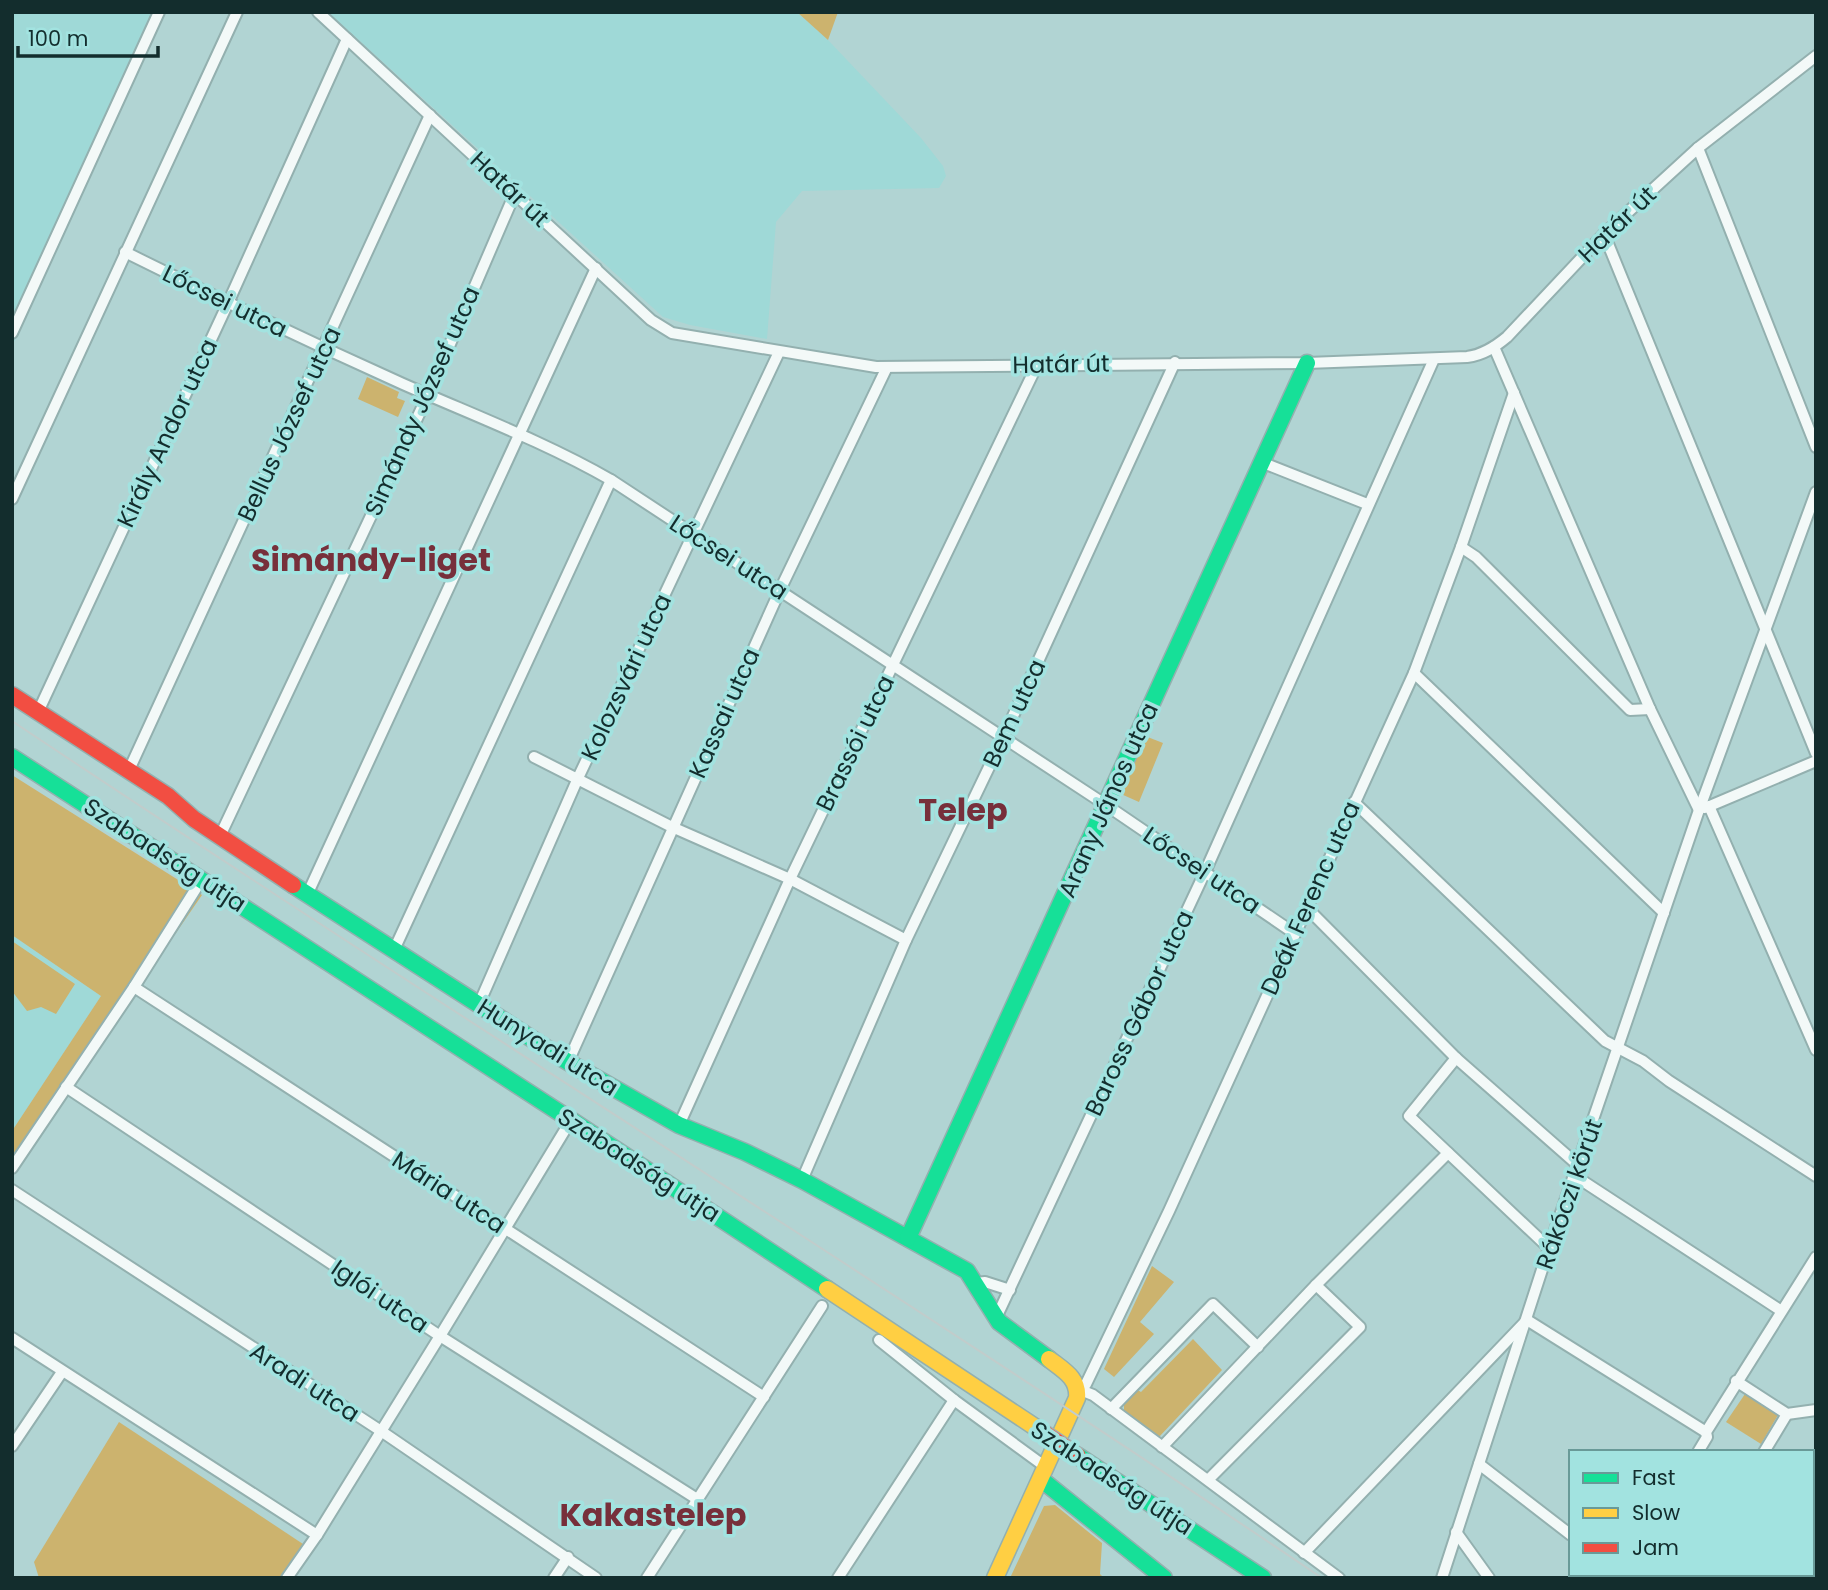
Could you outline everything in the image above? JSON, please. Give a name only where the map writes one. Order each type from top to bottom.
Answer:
[{"type":"street","points":[[12,333],[159,12]]},
{"type":"street","points":[[12,499],[237,12]]},
{"type":"street","name":"Határ út","points":[[318,12],[633,305],[668,331],[779,352],[887,367],[1175,362],[1307,363],[1474,356],[1494,347],[1604,234],[1698,148],[1814,58]]},
{"type":"street","name":"Király Andor utca","points":[[38,712],[228,303],[346,39]]},
{"type":"street","points":[[1814,58],[1816,71]]},
{"type":"street","name":"Bellus József utca","points":[[129,770],[430,115]]},
{"type":"street","points":[[1698,148],[1816,447]]},
{"type":"street","name":"Simándy József utca","points":[[220,836],[428,395],[515,193]]},
{"type":"street","points":[[1604,234],[1816,753]]},
{"type":"street","name":"Lőcsei utca","points":[[125,253],[324,349],[520,435],[611,480],[1106,805],[1294,933]]},
{"type":"street","points":[[307,895],[596,268]]},
{"type":"street","points":[[1494,347],[1650,709],[1704,808],[1816,1050]]},
{"type":"street","name":"Kolozsvári utca","points":[[479,1004],[578,778],[779,352]]},
{"type":"street","name":"Baross Gábor utca","points":[[996,1318],[1205,872],[1434,359]]},
{"type":"street","name":"Bem utca","points":[[802,1180],[906,940],[1003,738],[1175,362]]},
{"type":"street","name":"Arany János utca","points":[[908,1238],[1307,363]]},
{"type":"street","name":"Brassói utca","points":[[679,1125],[790,879],[1037,365]]},
{"type":"street","name":"Kassai utca","points":[[568,1062],[780,590],[887,367]]},
{"type":"street","name":"Deák Ferenc utca","points":[[1078,1389],[1086,1384],[1169,1212],[1414,673],[1514,393]]},
{"type":"street","points":[[1261,462],[1367,504]]},
{"type":"street","points":[[394,950],[611,480]]},
{"type":"street","name":"Rákóczi körút","points":[[1442,1578],[1549,1248],[1664,913],[1816,492]]},
{"type":"street","points":[[1461,547],[1476,557],[1630,710],[1650,709]]},
{"type":"street","points":[[1414,673],[1664,913]]},
{"type":"street","name":"Hunyadi utca","points":[[12,695],[168,796],[194,819],[307,895],[568,1062],[679,1125],[745,1152],[802,1180],[967,1271],[996,1318],[1073,1378],[1078,1389]]},
{"type":"street","name":"Szabadság útja","points":[[12,757],[571,1120],[1264,1578]]},
{"type":"street","points":[[534,757],[672,827],[790,879],[906,940]]},
{"type":"street","points":[[1704,808],[1816,761]]},
{"type":"street","points":[[1354,802],[1605,1041],[1643,1061],[1668,1081],[1816,1176]]},
{"type":"street","points":[[12,1168],[134,987],[202,879]]},
{"type":"street","points":[[1306,907],[1456,1058],[1577,1171],[1780,1310]]},
{"type":"street","name":"Mária utca","points":[[134,987],[764,1397]]},
{"type":"street","points":[[1456,1058],[1409,1116],[1549,1248]]},
{"type":"street","name":"Iglói utca","points":[[66,1087],[440,1336],[697,1499]]},
{"type":"street","points":[[287,1578],[317,1535],[571,1120]]},
{"type":"street","points":[[1161,1447],[1316,1285],[1448,1153]]},
{"type":"street","name":"Aradi utca","points":[[12,1190],[381,1431],[596,1578]]},
{"type":"street","points":[[1699,1450],[1707,1437],[1706,1432],[1735,1381],[1816,1257]]},
{"type":"street","points":[[976,1283],[985,1282],[1010,1290]]},
{"type":"street","points":[[1208,1480],[1360,1327],[1316,1285]]},
{"type":"street","points":[[1111,1409],[1213,1304],[1258,1347]]},
{"type":"street","points":[[648,1578],[822,1306]]},
{"type":"street","points":[[1304,1553],[1527,1320],[1706,1432]]},
{"type":"street","points":[[12,1338],[317,1535]]},
{"type":"street","points":[[878,1340],[1044,1474],[1164,1578]]},
{"type":"street","points":[[12,1446],[62,1372]]},
{"type":"street","points":[[1735,1381],[1787,1414],[1816,1410]]},
{"type":"street","points":[[995,1578],[1076,1403],[1078,1389],[1093,1395],[1339,1578]]},
{"type":"street","points":[[838,1578],[954,1400]]},
{"type":"street","points":[[1765,1450],[1787,1414]]},
{"type":"street","points":[[1479,1464],[1569,1533]]},
{"type":"street","points":[[1456,1532],[1489,1578]]},
{"type":"street","points":[[554,1578],[568,1557]]},
{"type":"shaded area","points":[[12,12],[166,12],[12,346]]},
{"type":"shaded area","points":[[328,12],[797,12],[828,40],[921,138],[943,166],[946,176],[939,188],[802,191],[776,222],[767,339],[690,325],[663,317]]},
{"type":"shaded area","points":[[797,12],[838,12],[828,40]]},
{"type":"shaded area","points":[[367,377],[399,392],[397,398],[405,401],[398,417],[358,399]]},
{"type":"shaded area","points":[[1145,736],[1163,743],[1139,802],[1121,794]]},
{"type":"shaded area","points":[[12,775],[202,895],[12,1171],[12,1131],[101,996],[12,935]]},
{"type":"shaded area","points":[[12,935],[101,996],[12,1131]]},
{"type":"shaded area","points":[[12,941],[75,984],[56,1014],[41,1007],[27,1011],[12,991]]},
{"type":"shaded area","points":[[1152,1266],[1174,1282],[1140,1322],[1154,1334],[1114,1377],[1104,1369]]},
{"type":"shaded area","points":[[1193,1339],[1222,1370],[1159,1437],[1124,1413],[1124,1400],[1136,1389],[1141,1392]]},
{"type":"shaded area","points":[[1745,1394],[1778,1415],[1761,1444],[1726,1422]]},
{"type":"shaded area","points":[[119,1422],[303,1544],[280,1578],[39,1578],[34,1562]]},
{"type":"shaded area","points":[[1055,1505],[1102,1543],[1100,1574],[1104,1578],[1010,1578],[1044,1506]]},
{"type":"tram line","points":[[12,721],[996,1362],[1322,1578]]},
{"type":"traffic: fast","points":[[908,1238],[1307,363]]},
{"type":"traffic: fast","points":[[12,757],[827,1289]]},
{"type":"traffic: fast","points":[[293,885],[568,1062],[679,1125],[745,1152],[802,1180],[967,1271],[999,1322],[1049,1359]]},
{"type":"traffic: fast","points":[[1078,1456],[1263,1578]]},
{"type":"traffic: fast","points":[[1042,1480],[1164,1578]]},
{"type":"traffic: slow","points":[[827,1289],[1041,1431]]},
{"type":"traffic: slow","points":[[995,1578],[1077,1398],[1073,1380],[1049,1359]]},
{"type":"traffic: jam","points":[[12,695],[168,796],[194,819],[293,885]]},
{"type":"traffic: jam","points":[[1041,1431],[1078,1456]]},
{"type":"district","name":"Simándy-liget","points":[[371,559]]},
{"type":"district","name":"Telep","points":[[963,809]]},
{"type":"district","name":"Kakastelep","points":[[653,1514]]}]
